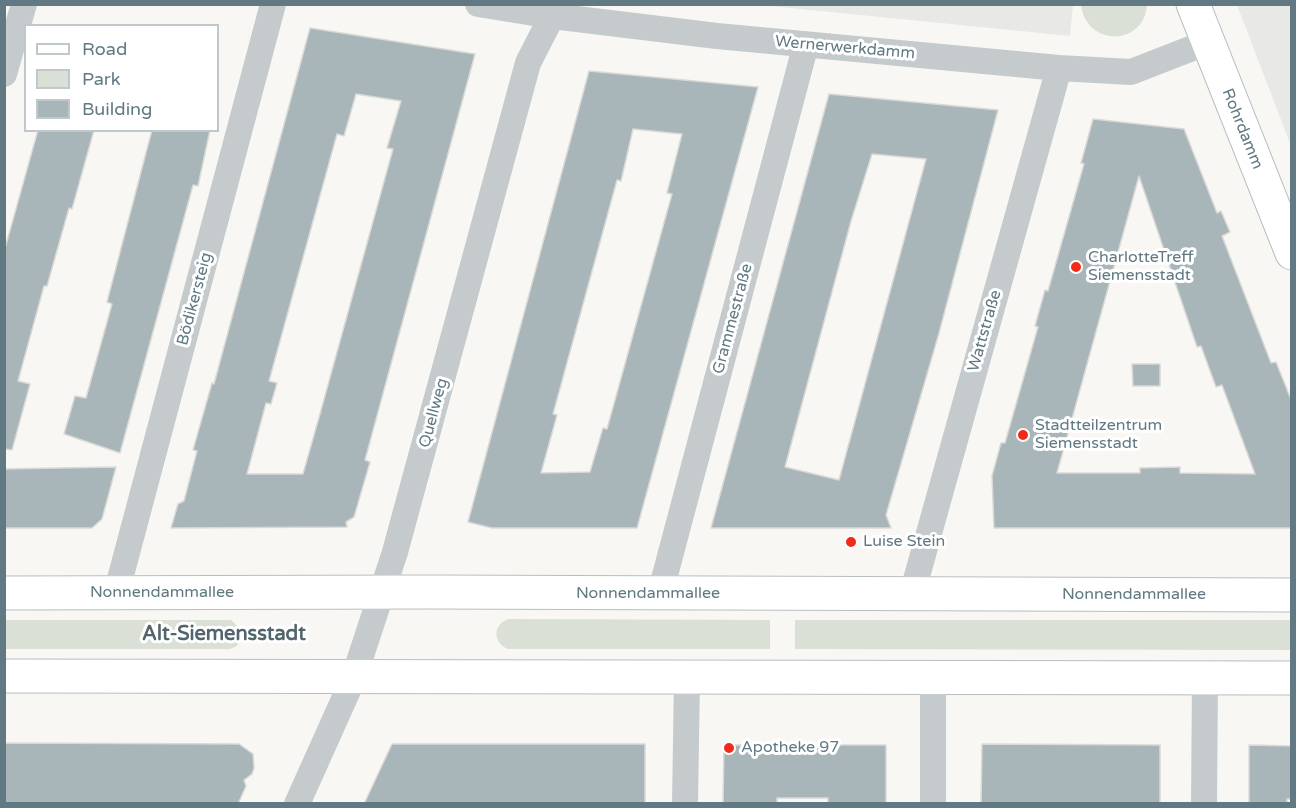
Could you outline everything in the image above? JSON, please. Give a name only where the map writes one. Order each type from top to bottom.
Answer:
[{"type":"main road","name":"Rohrdamm","points":[[1193,4],[1292,253]]},
{"type":"main road","name":"Nonnendammallee","points":[[4,593],[1292,595]]},
{"type":"main road","points":[[4,676],[1292,678]]},
{"type":"street","points":[[4,74],[24,4]]},
{"type":"street","name":"Bödikersteig","points":[[116,594],[273,4]]},
{"type":"street","name":"Wernerwerkdamm","points":[[478,4],[552,16],[806,44],[1059,68],[1131,72],[1208,42]]},
{"type":"street","name":"Quellweg","points":[[297,804],[354,677],[382,593],[412,495],[528,63],[552,16]]},
{"type":"street","name":"Grammestraße","points":[[660,594],[806,44]]},
{"type":"street","name":"Wattstraße","points":[[912,594],[1059,68]]},
{"type":"street","points":[[684,804],[687,677]]},
{"type":"street","points":[[933,677],[933,804]]},
{"type":"street","points":[[1204,804],[1205,677]]},
{"type":"shaded area","points":[[760,5],[1073,5],[1070,36]]},
{"type":"shaded area","points":[[1237,5],[1291,5],[1291,146]]},
{"type":"green space","points":[[1081,4],[1147,5],[1143,19],[1136,29],[1114,36],[1103,34],[1093,28],[1085,18]]},
{"type":"green space","points":[[509,619],[770,620],[770,649],[508,649],[499,642],[497,629],[503,621]]},
{"type":"green space","points":[[5,620],[231,620],[239,629],[240,638],[237,646],[230,649],[5,649]]},
{"type":"green space","points":[[795,620],[1291,620],[1291,650],[795,649]]},
{"type":"building","points":[[310,28],[475,54],[365,460],[370,462],[354,517],[346,522],[347,527],[171,528],[178,504],[184,501],[197,451],[193,450],[212,383],[214,384]],"holes":[[[356,94],[401,101],[387,148],[393,149],[303,474],[247,474],[266,403],[271,404],[277,383],[269,381],[337,134],[344,136]]]},
{"type":"building","points":[[589,71],[758,87],[637,528],[492,528],[468,522]],"holes":[[[633,129],[682,134],[667,193],[672,194],[607,429],[603,428],[590,472],[541,473],[557,415],[553,414],[617,180],[621,181]]]},
{"type":"building","points":[[829,94],[998,110],[939,333],[886,515],[891,528],[711,528]],"holes":[[[872,154],[926,159],[839,480],[785,467],[851,221]]]},
{"type":"building","points":[[1093,119],[1184,129],[1217,213],[1221,211],[1230,232],[1222,236],[1271,363],[1276,362],[1292,402],[1292,528],[994,528],[992,476],[1001,443],[1005,443],[1038,327],[1035,326],[1045,290],[1048,291],[1084,164],[1081,163]],"holes":[[[1139,176],[1197,347],[1201,346],[1216,387],[1222,385],[1255,474],[1180,473],[1180,467],[1140,468],[1140,473],[1057,473]]]},
{"type":"building","points":[[37,132],[93,132],[72,209],[69,208],[47,286],[44,286],[18,381],[30,384],[12,450],[4,449],[4,252]]},
{"type":"building","points":[[151,132],[210,132],[198,186],[193,185],[120,453],[64,434],[75,396],[86,398],[112,304],[107,302]]},
{"type":"building","points":[[1132,364],[1160,364],[1160,386],[1133,386]]},
{"type":"building","points":[[116,467],[102,519],[92,528],[4,528],[4,469]]},
{"type":"building","points":[[4,743],[239,744],[253,754],[254,768],[252,774],[244,780],[246,786],[238,804],[4,804]]},
{"type":"building","points":[[392,744],[645,744],[645,804],[364,804]]},
{"type":"building","points":[[982,744],[1160,745],[1160,804],[981,804]]},
{"type":"building","points":[[724,745],[886,745],[886,804],[828,804],[828,798],[777,798],[777,804],[723,804]]},
{"type":"building","points":[[1249,745],[1292,746],[1292,799],[1287,799],[1287,804],[1249,804]]},
{"type":"place","name":"CharlotteTreff Siemensstadt","points":[[1076,267]]},
{"type":"place","name":"Stadtteilzentrum Siemensstadt","points":[[1023,435]]},
{"type":"place","name":"Luise Stein","points":[[851,542]]},
{"type":"place","name":"Apotheke 97","points":[[729,748]]},
{"type":"district","name":"Alt-Siemensstadt","points":[[224,635]]}]
